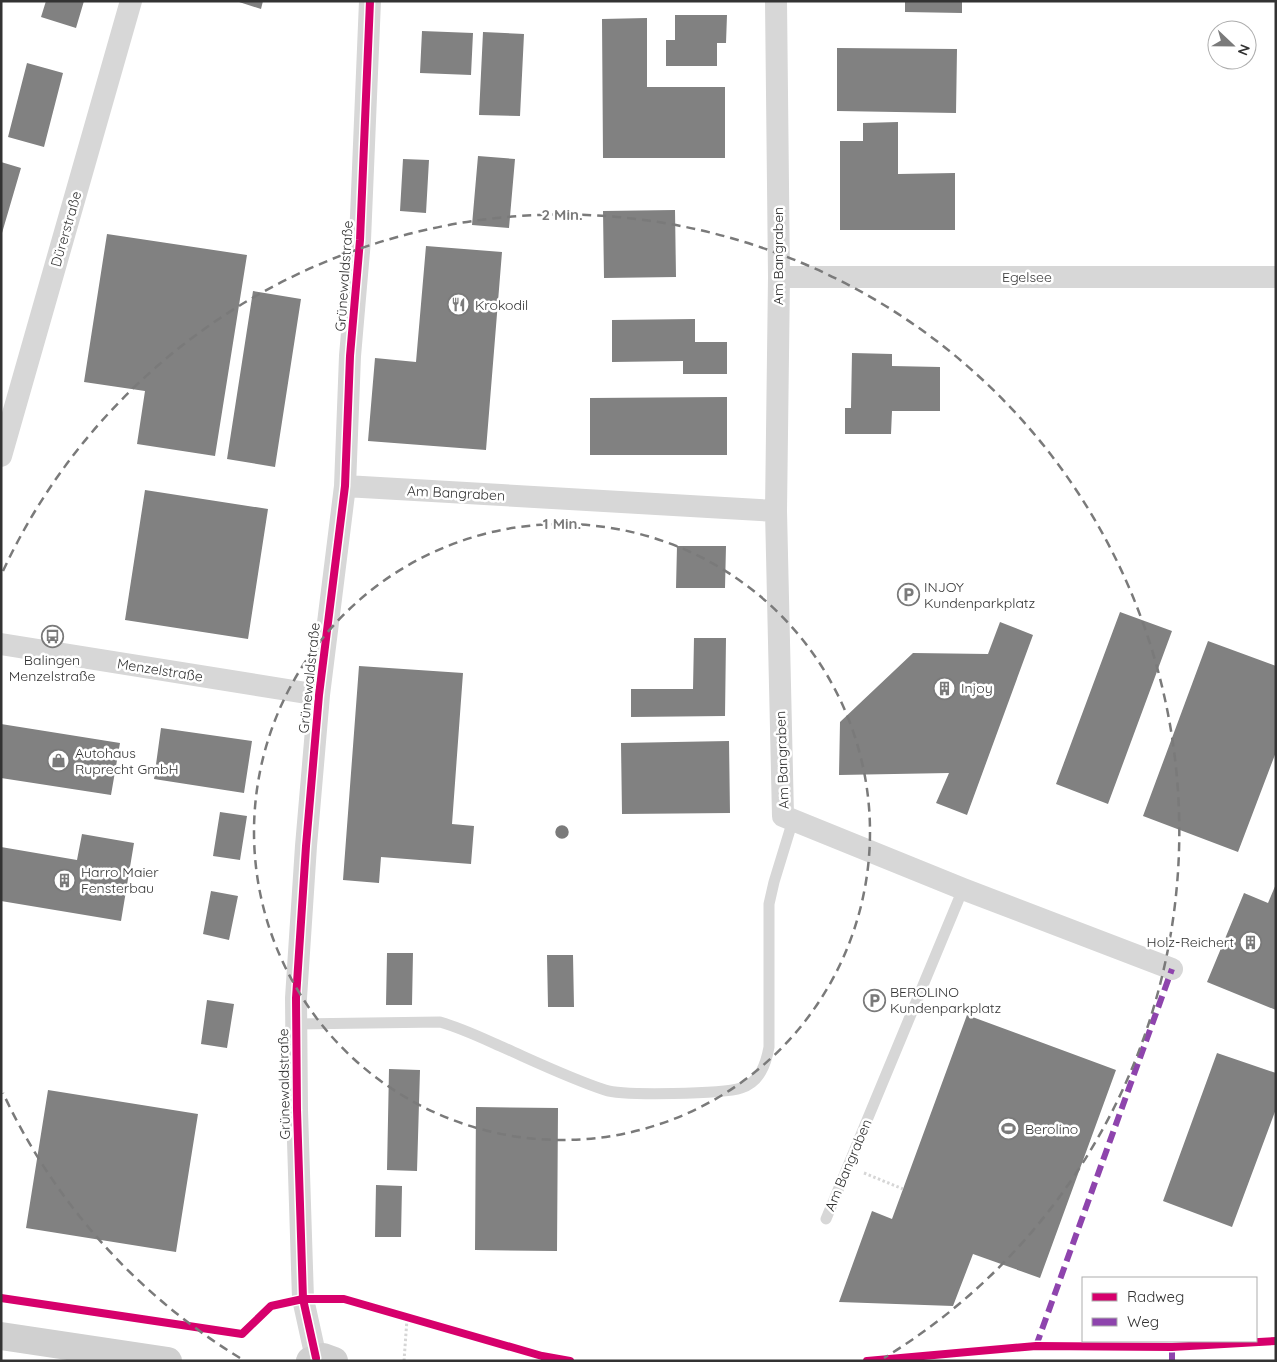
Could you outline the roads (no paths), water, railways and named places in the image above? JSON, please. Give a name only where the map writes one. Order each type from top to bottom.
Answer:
[{"type":"main road","points":[[1,1336],[168,1361]]},
{"type":"street","name":"Dürerstraße","points":[[1,456],[131,1]]},
{"type":"street","name":"Grünewaldstraße","points":[[320,1360],[303,1299],[296,1024],[306,846],[319,695],[345,486],[350,356],[360,240],[370,1]]},
{"type":"street","name":"Am Bangraben","points":[[776,1],[779,277],[776,511],[783,816],[963,889],[1172,969]]},
{"type":"street","name":"Egelsee","points":[[779,277],[1276,277]]},
{"type":"street","name":"Am Bangraben","points":[[345,486],[776,511]]},
{"type":"street","name":"Menzelstraße","points":[[1,644],[319,695]]},
{"type":"lane","points":[[296,1024],[440,1022],[454,1026],[529,1059],[618,1094],[719,1092],[742,1088],[755,1080],[765,1067],[770,1047],[769,904],[793,820]]},
{"type":"lane","name":"Am Bangraben","points":[[826,1219],[963,889]]},
{"type":"place","name":"Krokodil","points":[[459,305]]},
{"type":"place","name":"INJOY Kundenparkplatz","points":[[908,595]]},
{"type":"place","name":"Balingen Menzelstraße","points":[[52,637]]},
{"type":"place","name":"Injoy","points":[[945,688]]},
{"type":"place","name":"Autohaus Ruprecht GmbH","points":[[59,761]]},
{"type":"place","name":"Harro Maier Fensterbau","points":[[65,880]]},
{"type":"place","name":"Holz-Reichert","points":[[1250,942]]},
{"type":"place","name":"BEROLINO Kundenparkplatz","points":[[874,1000]]},
{"type":"place","name":"Berolino","points":[[1009,1129]]}]
